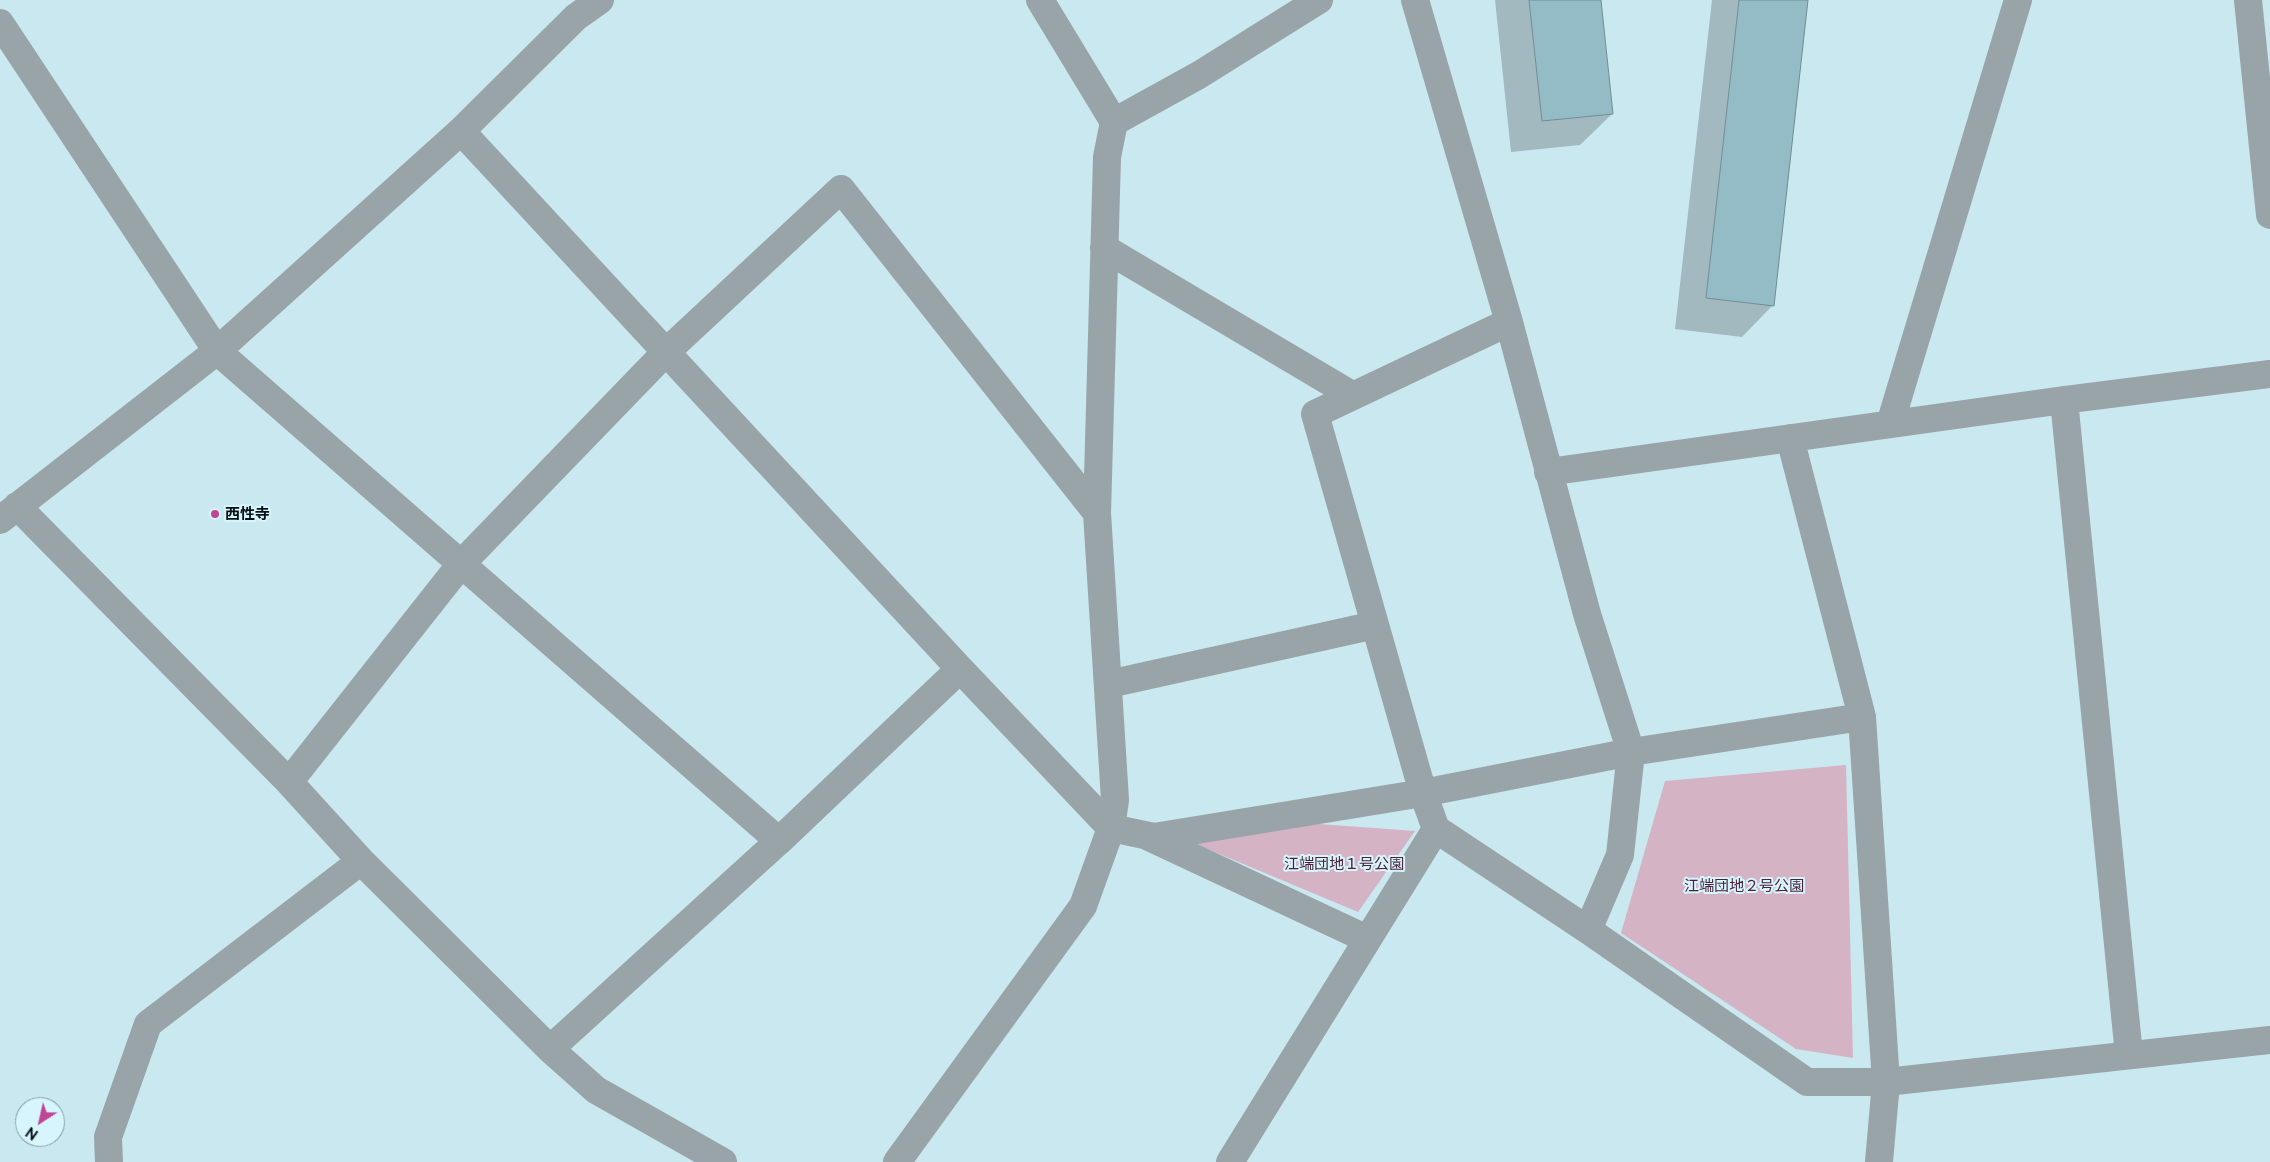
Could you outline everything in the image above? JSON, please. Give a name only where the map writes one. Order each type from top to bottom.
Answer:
[{"type":"street","points":[[600,0],[576,18],[461,131],[217,352],[9,513],[289,782],[361,861],[550,1048],[596,1090],[723,1162]]},
{"type":"street","points":[[897,1162],[1083,906],[1111,828],[1116,800],[1097,513],[1107,157],[1114,122],[1040,0]]},
{"type":"street","points":[[1114,122],[1199,75],[1319,0]]},
{"type":"street","points":[[1415,0],[1509,322],[1587,614],[1631,752],[1620,856],[1588,930]]},
{"type":"street","points":[[1890,424],[2018,0]]},
{"type":"street","points":[[2248,0],[2270,215]]},
{"type":"street","points":[[0,23],[217,352],[779,841]]},
{"type":"street","points":[[461,131],[665,353],[1111,828],[1154,837],[1423,793],[1631,752],[1862,718]]},
{"type":"street","points":[[289,782],[461,564],[665,353],[841,190],[1097,513]]},
{"type":"street","points":[[1104,248],[1352,396]]},
{"type":"street","points":[[1509,322],[1315,414],[1423,793],[1436,829],[1588,930],[1807,1082],[1886,1082],[2270,1040]]},
{"type":"street","points":[[1548,472],[2064,400],[2270,374]]},
{"type":"street","points":[[2064,400],[2129,1055]]},
{"type":"street","points":[[1790,438],[1862,718],[1886,1082],[1879,1162]]},
{"type":"street","points":[[1109,684],[1375,625]]},
{"type":"street","points":[[550,1048],[779,841],[960,669]]},
{"type":"street","points":[[1230,1162],[1436,829]]},
{"type":"street","points":[[1145,835],[1367,939]]},
{"type":"street","points":[[109,1162],[108,1137],[148,1024],[361,861]]},
{"type":"green space","name":"江端団地２号公園","points":[[1846,765],[1853,1058],[1796,1049],[1621,933],[1665,781]]},
{"type":"green space","name":"江端団地１号公園","points":[[1305,823],[1415,831],[1358,912],[1186,840]]},
{"type":"building","points":[[1529,0],[1601,0],[1613,114],[1542,121]]},
{"type":"building","points":[[1739,0],[1808,0],[1774,306],[1706,298]]},
{"type":"place","name":"西性寺","points":[[215,514]]}]
